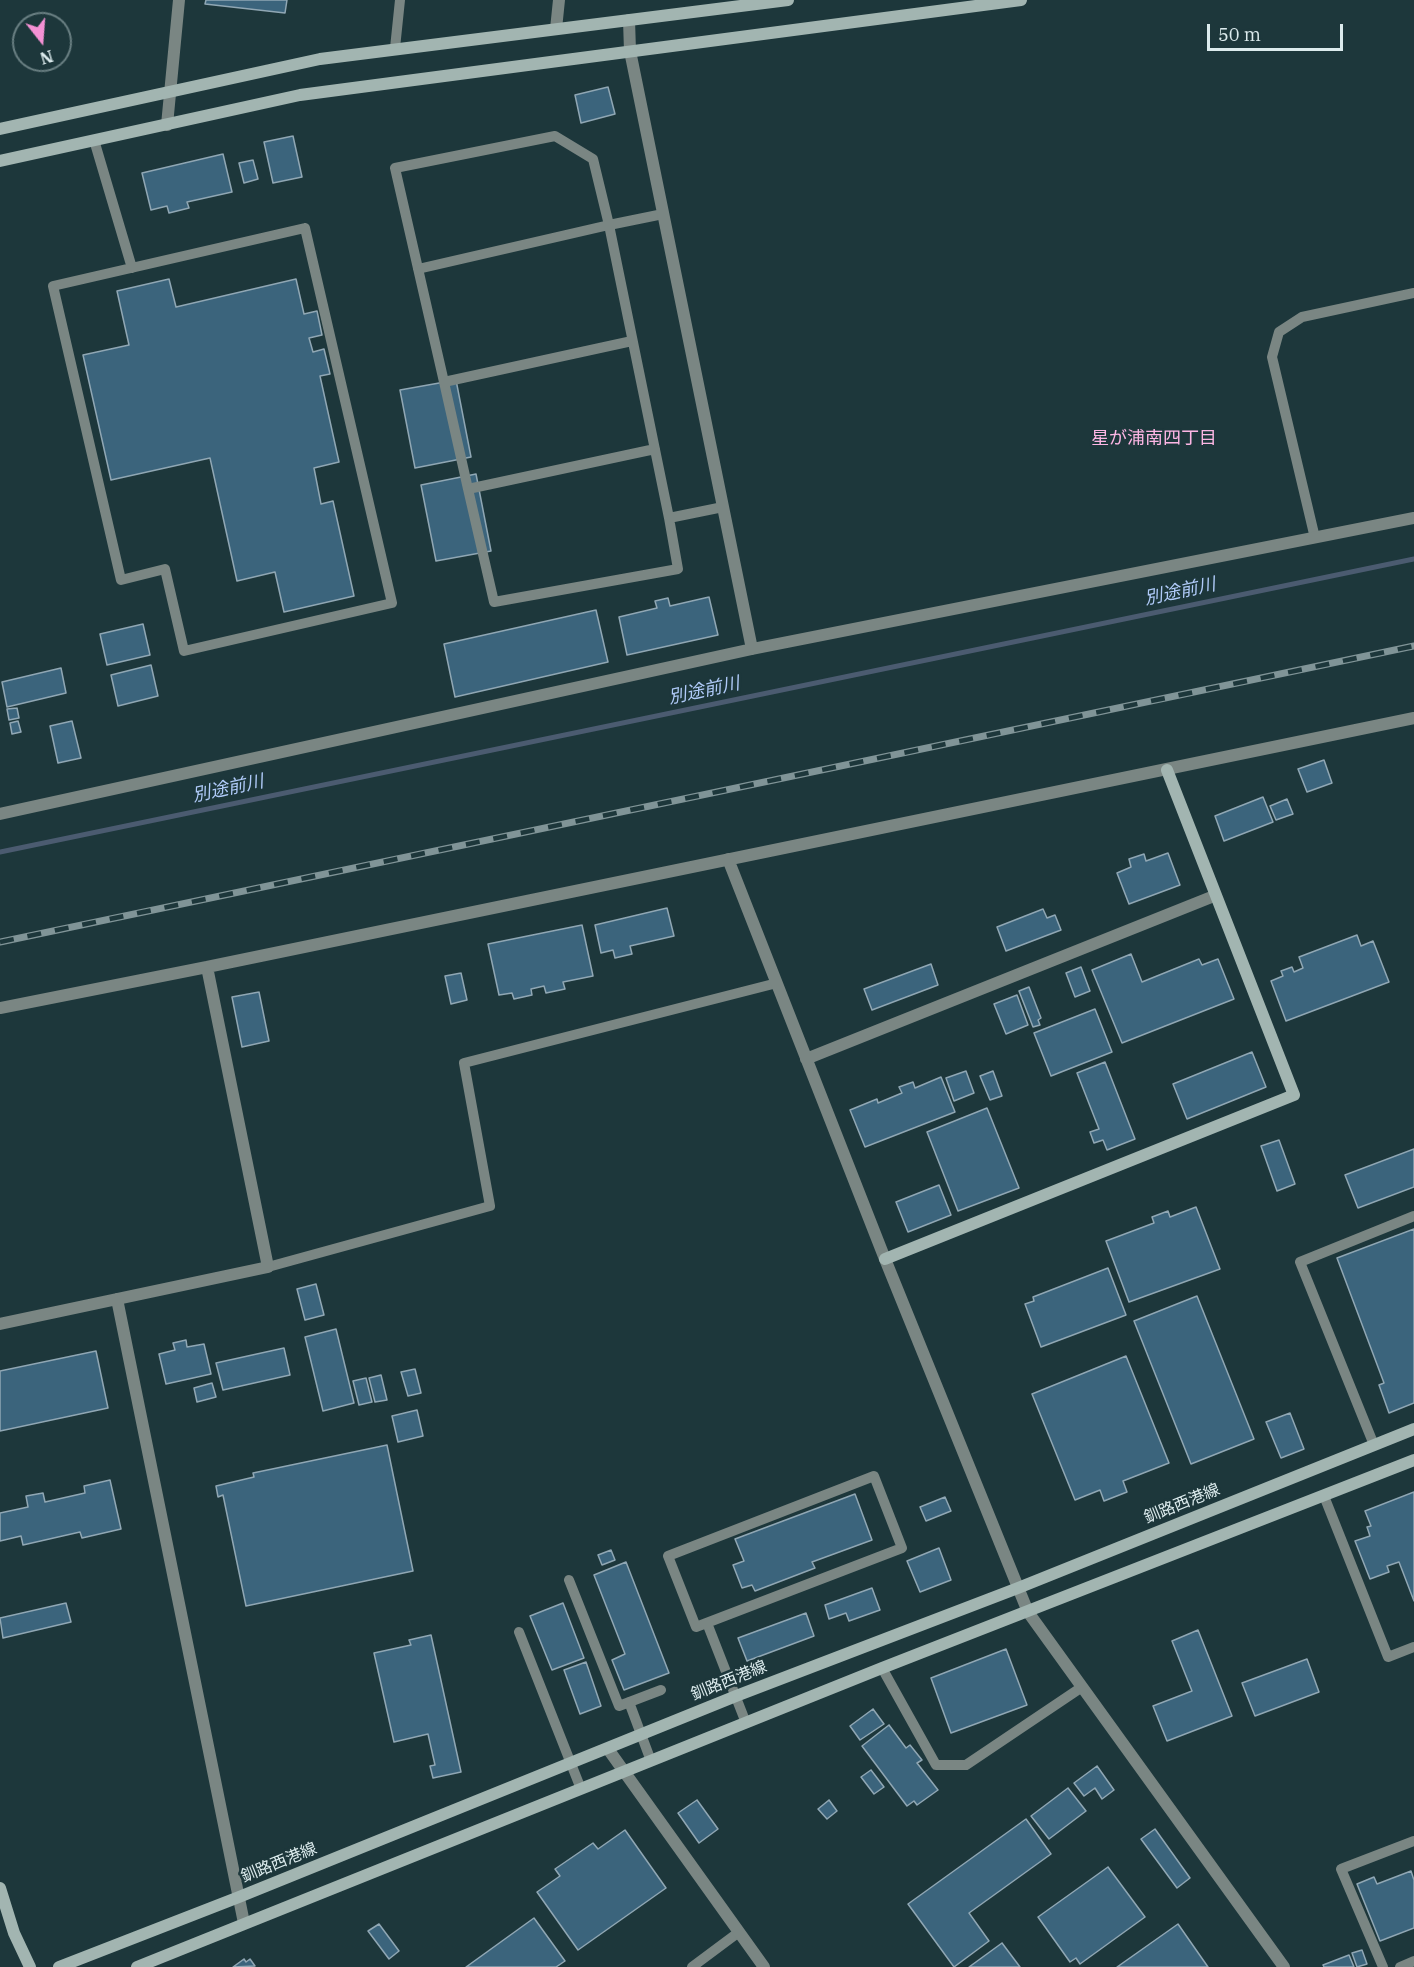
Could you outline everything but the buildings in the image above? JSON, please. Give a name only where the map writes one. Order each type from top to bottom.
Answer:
[{"type":"main road","points":[[0,129],[320,59],[788,0]]},
{"type":"main road","points":[[0,160],[300,95],[960,4],[1021,0]]},
{"type":"main road","points":[[885,1259],[1294,1095],[1214,896],[1167,770]]},
{"type":"main road","name":"釧路西港線","points":[[58,1967],[239,1897],[736,1696],[1018,1588],[1414,1429]]},
{"type":"main road","points":[[137,1967],[882,1668],[1414,1460]]},
{"type":"main road","points":[[0,1888],[14,1933],[30,1967]]},
{"type":"street","points":[[167,125],[179,0]]},
{"type":"street","points":[[556,29],[559,0]]},
{"type":"street","points":[[629,20],[630,51],[752,649]]},
{"type":"street","points":[[0,814],[752,649],[1414,518]]},
{"type":"street","points":[[0,1008],[1414,718]]},
{"type":"street","points":[[728,859],[885,1259],[1028,1612],[1284,1967]]},
{"type":"street","points":[[806,1059],[1214,896]]},
{"type":"street","points":[[0,1324],[268,1267],[207,967]]},
{"type":"street","points":[[117,1299],[244,1923]]},
{"type":"street","points":[[608,1749],[764,1967]]},
{"type":"lane","points":[[395,48],[400,0]]},
{"type":"lane","points":[[555,136],[593,159],[609,225],[678,569],[494,602],[418,269],[395,168],[555,136]]},
{"type":"lane","points":[[94,140],[132,268]]},
{"type":"lane","points":[[418,269],[663,214]]},
{"type":"lane","points":[[306,228],[392,603],[184,651],[165,569],[121,580],[54,286],[132,268],[306,228]]},
{"type":"lane","points":[[1315,538],[1272,357],[1279,332],[1302,317],[1414,293]]},
{"type":"lane","points":[[444,382],[632,341]]},
{"type":"lane","points":[[468,489],[655,449]]},
{"type":"lane","points":[[669,518],[723,507]]},
{"type":"lane","points":[[268,1267],[490,1206],[464,1062],[777,983]]},
{"type":"lane","points":[[1374,1445],[1300,1262],[1414,1216]]},
{"type":"lane","points":[[874,1476],[902,1548],[707,1623],[696,1627],[668,1556],[874,1476]]},
{"type":"lane","points":[[1324,1496],[1388,1657],[1414,1647]]},
{"type":"lane","points":[[569,1580],[619,1706],[661,1689]]},
{"type":"lane","points":[[707,1623],[747,1722]]},
{"type":"lane","points":[[519,1632],[581,1789]]},
{"type":"lane","points":[[882,1668],[936,1765],[966,1765],[1082,1687]]},
{"type":"lane","points":[[629,1702],[651,1761]]},
{"type":"lane","points":[[1383,1967],[1341,1869],[1414,1841]]},
{"type":"lane","points":[[692,1967],[739,1932]]},
{"type":"lane","points":[[1400,1967],[1414,1961]]},
{"type":"waterway","name":"別途前川","points":[[0,852],[1414,559]]},
{"type":"railway","points":[[0,942],[1414,646]]},
{"type":"district","name":"星が浦南四丁目","points":[[1154,439]]}]
